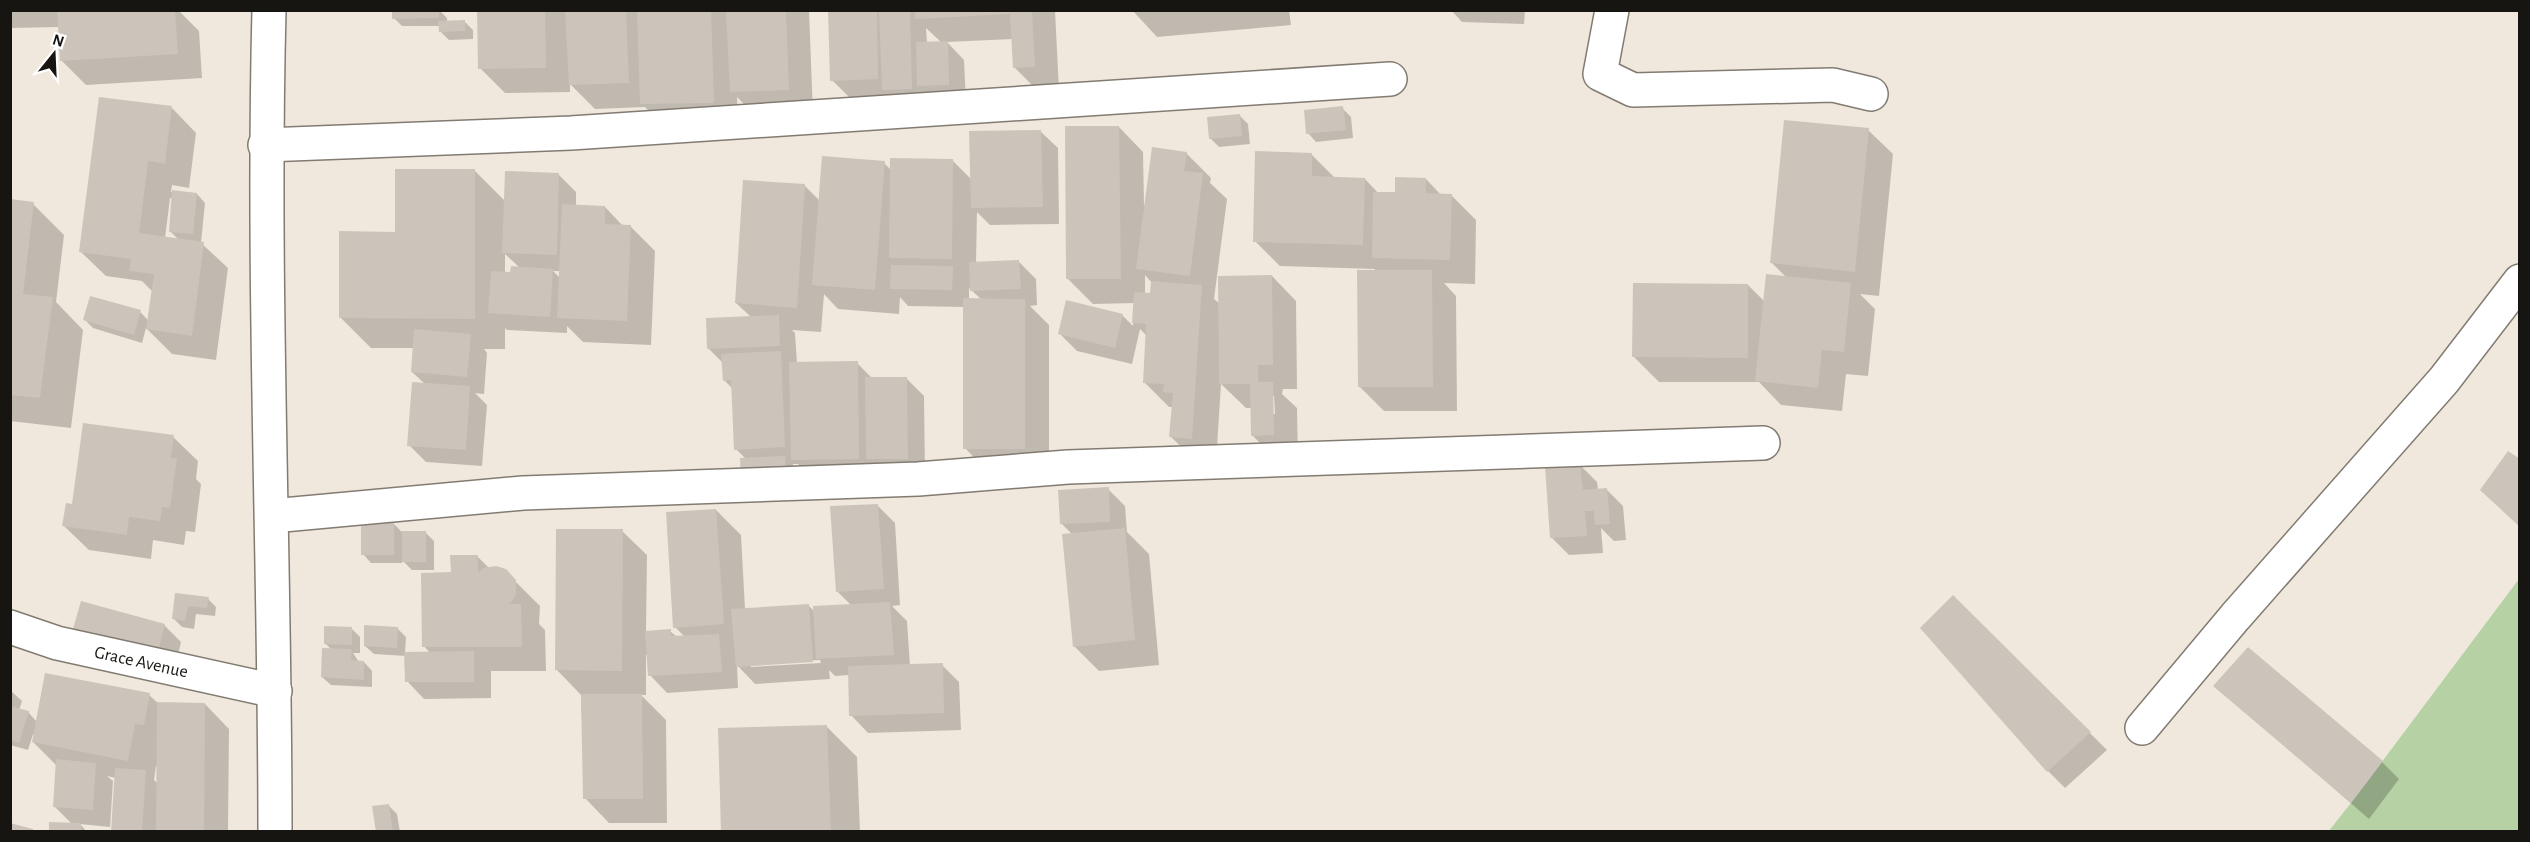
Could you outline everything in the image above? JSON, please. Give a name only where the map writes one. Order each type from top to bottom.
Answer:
[{"type":"street","points":[[268,10],[265,145],[275,691],[275,831]]},
{"type":"street","points":[[1612,10],[1600,74],[1633,90],[1833,85],[1870,94]]},
{"type":"street","points":[[265,145],[571,133],[1390,79]]},
{"type":"street","points":[[2142,728],[2242,608],[2444,380],[2520,281]]},
{"type":"street","points":[[272,516],[524,493],[918,479],[1068,467],[1762,443]]},
{"type":"street","name":"Grace Avenue","points":[[10,627],[57,643],[275,691]]},
{"type":"green space","points":[[2519,579],[2519,831],[2328,832],[2351,803]]},
{"type":"building","points":[[57,10],[175,10],[178,54],[60,61]]},
{"type":"building","points":[[392,10],[439,10],[439,18],[392,19]]},
{"type":"building","points":[[477,10],[545,10],[546,68],[478,69]]},
{"type":"building","points":[[565,10],[626,10],[629,83],[569,85]]},
{"type":"building","points":[[637,10],[711,10],[714,103],[640,104]]},
{"type":"building","points":[[726,10],[786,10],[789,90],[730,92]]},
{"type":"building","points":[[828,10],[877,10],[878,79],[830,81]]},
{"type":"building","points":[[879,10],[910,10],[912,89],[882,90]]},
{"type":"building","points":[[915,10],[1032,10],[1035,67],[1013,68],[1010,14],[915,19]]},
{"type":"building","points":[[465,20],[465,31],[439,32],[438,21]]},
{"type":"building","points":[[948,41],[949,85],[917,86],[916,42]]},
{"type":"building","points":[[99,97],[172,106],[165,164],[148,161],[139,233],[204,242],[192,336],[146,329],[154,274],[129,271],[131,259],[79,252]]},
{"type":"building","points":[[1343,106],[1346,130],[1306,134],[1304,110]]},
{"type":"building","points":[[1240,114],[1242,136],[1209,139],[1207,117]]},
{"type":"building","points":[[1784,120],[1869,128],[1855,272],[1770,263]]},
{"type":"building","points":[[1065,126],[1119,126],[1121,279],[1066,279]]},
{"type":"building","points":[[1041,130],[1043,207],[971,208],[969,131]]},
{"type":"building","points":[[1152,147],[1187,152],[1184,171],[1203,173],[1190,276],[1136,269]]},
{"type":"building","points":[[1255,151],[1312,153],[1312,176],[1365,178],[1363,245],[1253,242]]},
{"type":"building","points":[[822,156],[885,161],[875,290],[812,285]]},
{"type":"building","points":[[890,158],[953,159],[952,259],[889,258]]},
{"type":"building","points":[[395,169],[475,169],[475,319],[339,318],[339,231],[395,232]]},
{"type":"building","points":[[505,171],[559,173],[557,255],[502,253]]},
{"type":"building","points":[[1395,177],[1426,178],[1426,193],[1452,194],[1450,260],[1372,258],[1373,192],[1395,192]]},
{"type":"building","points":[[743,180],[805,184],[797,308],[735,303]]},
{"type":"building","points":[[172,190],[197,193],[193,234],[169,232]]},
{"type":"building","points":[[10,199],[34,202],[23,294],[53,297],[40,398],[10,395]]},
{"type":"building","points":[[562,204],[605,206],[605,224],[631,225],[627,321],[557,318]]},
{"type":"building","points":[[1019,260],[1021,289],[970,291],[969,262]]},
{"type":"building","points":[[891,265],[953,266],[952,290],[890,289]]},
{"type":"building","points":[[511,266],[553,269],[550,317],[488,313],[491,271],[510,272]]},
{"type":"building","points":[[1357,270],[1432,270],[1433,387],[1358,387]]},
{"type":"building","points":[[1766,274],[1851,283],[1844,352],[1822,350],[1818,388],[1755,381]]},
{"type":"building","points":[[1272,275],[1273,365],[1258,365],[1258,382],[1273,382],[1274,435],[1251,436],[1250,384],[1219,384],[1218,276]]},
{"type":"building","points":[[1151,281],[1202,285],[1192,439],[1169,437],[1173,393],[1163,392],[1164,384],[1143,383],[1146,324],[1132,323],[1134,292],[1150,293]]},
{"type":"building","points":[[1633,283],[1748,284],[1748,358],[1632,357]]},
{"type":"building","points":[[90,296],[141,310],[134,335],[83,320]]},
{"type":"building","points":[[963,298],[1025,299],[1025,449],[963,449]]},
{"type":"building","points":[[1066,300],[1123,314],[1115,348],[1058,334]]},
{"type":"building","points":[[779,315],[780,346],[707,349],[706,318]]},
{"type":"building","points":[[414,329],[471,334],[467,377],[411,372]]},
{"type":"building","points":[[781,351],[785,447],[734,450],[731,380],[723,381],[721,354]]},
{"type":"building","points":[[858,361],[859,459],[791,460],[789,362]]},
{"type":"building","points":[[865,377],[907,377],[908,459],[866,459]]},
{"type":"building","points":[[412,382],[470,386],[466,450],[407,446]]},
{"type":"building","points":[[83,423],[174,435],[171,458],[177,458],[170,508],[162,507],[160,521],[129,517],[127,535],[62,526],[66,503],[72,504]]},
{"type":"building","points":[[2508,451],[2520,459],[2520,527],[2480,490]]},
{"type":"building","points":[[785,456],[786,477],[741,479],[740,458]]},
{"type":"building","points":[[1580,463],[1583,490],[1607,488],[1610,524],[1595,525],[1594,511],[1585,511],[1587,536],[1550,538],[1545,466]]},
{"type":"building","points":[[1109,487],[1110,522],[1060,524],[1058,490]]},
{"type":"building","points":[[878,504],[884,589],[836,592],[830,506]]},
{"type":"building","points":[[716,509],[724,624],[673,628],[666,512]]},
{"type":"building","points":[[394,521],[394,555],[361,555],[361,522]]},
{"type":"building","points":[[1125,528],[1135,640],[1073,647],[1062,534]]},
{"type":"building","points":[[556,529],[623,529],[622,671],[555,670]]},
{"type":"building","points":[[402,531],[426,531],[426,562],[402,562]]},
{"type":"building","points":[[450,555],[478,555],[478,573],[483,568],[496,566],[506,569],[516,580],[516,595],[510,604],[521,604],[522,647],[422,647],[421,573],[451,572]]},
{"type":"building","points":[[175,593],[209,597],[207,608],[188,606],[185,621],[172,619]]},
{"type":"building","points":[[1953,595],[2091,732],[2047,772],[1920,628]]},
{"type":"building","points":[[81,601],[165,624],[158,651],[73,629]]},
{"type":"building","points":[[890,602],[894,655],[816,659],[813,606]]},
{"type":"building","points":[[809,604],[813,662],[736,667],[731,609]]},
{"type":"building","points":[[364,625],[398,627],[397,648],[364,646]]},
{"type":"building","points":[[324,626],[352,627],[352,645],[324,644]]},
{"type":"building","points":[[671,629],[671,636],[719,634],[722,672],[648,676],[645,631]]},
{"type":"building","points":[[2248,647],[2383,761],[2351,803],[2213,686]]},
{"type":"building","points":[[322,648],[352,649],[351,660],[364,661],[364,680],[321,677]]},
{"type":"building","points":[[474,651],[474,682],[405,682],[404,652]]},
{"type":"building","points":[[943,663],[944,713],[849,716],[848,666]]},
{"type":"building","points":[[45,673],[150,693],[144,725],[135,724],[128,761],[32,742]]},
{"type":"building","points":[[581,694],[642,694],[643,799],[583,799]]},
{"type":"building","points":[[157,702],[205,703],[204,832],[156,832]]},
{"type":"building","points":[[10,706],[29,711],[19,743],[10,740]]},
{"type":"building","points":[[827,725],[831,832],[721,832],[718,728]]},
{"type":"building","points":[[56,759],[96,763],[93,810],[53,807]]},
{"type":"building","points":[[115,768],[146,770],[142,832],[111,832]]},
{"type":"building","points":[[389,804],[393,832],[376,832],[372,806]]},
{"type":"building","points":[[49,822],[81,823],[81,832],[49,832]]},
{"type":"building","points":[[10,823],[33,829],[33,832],[10,832]]}]
